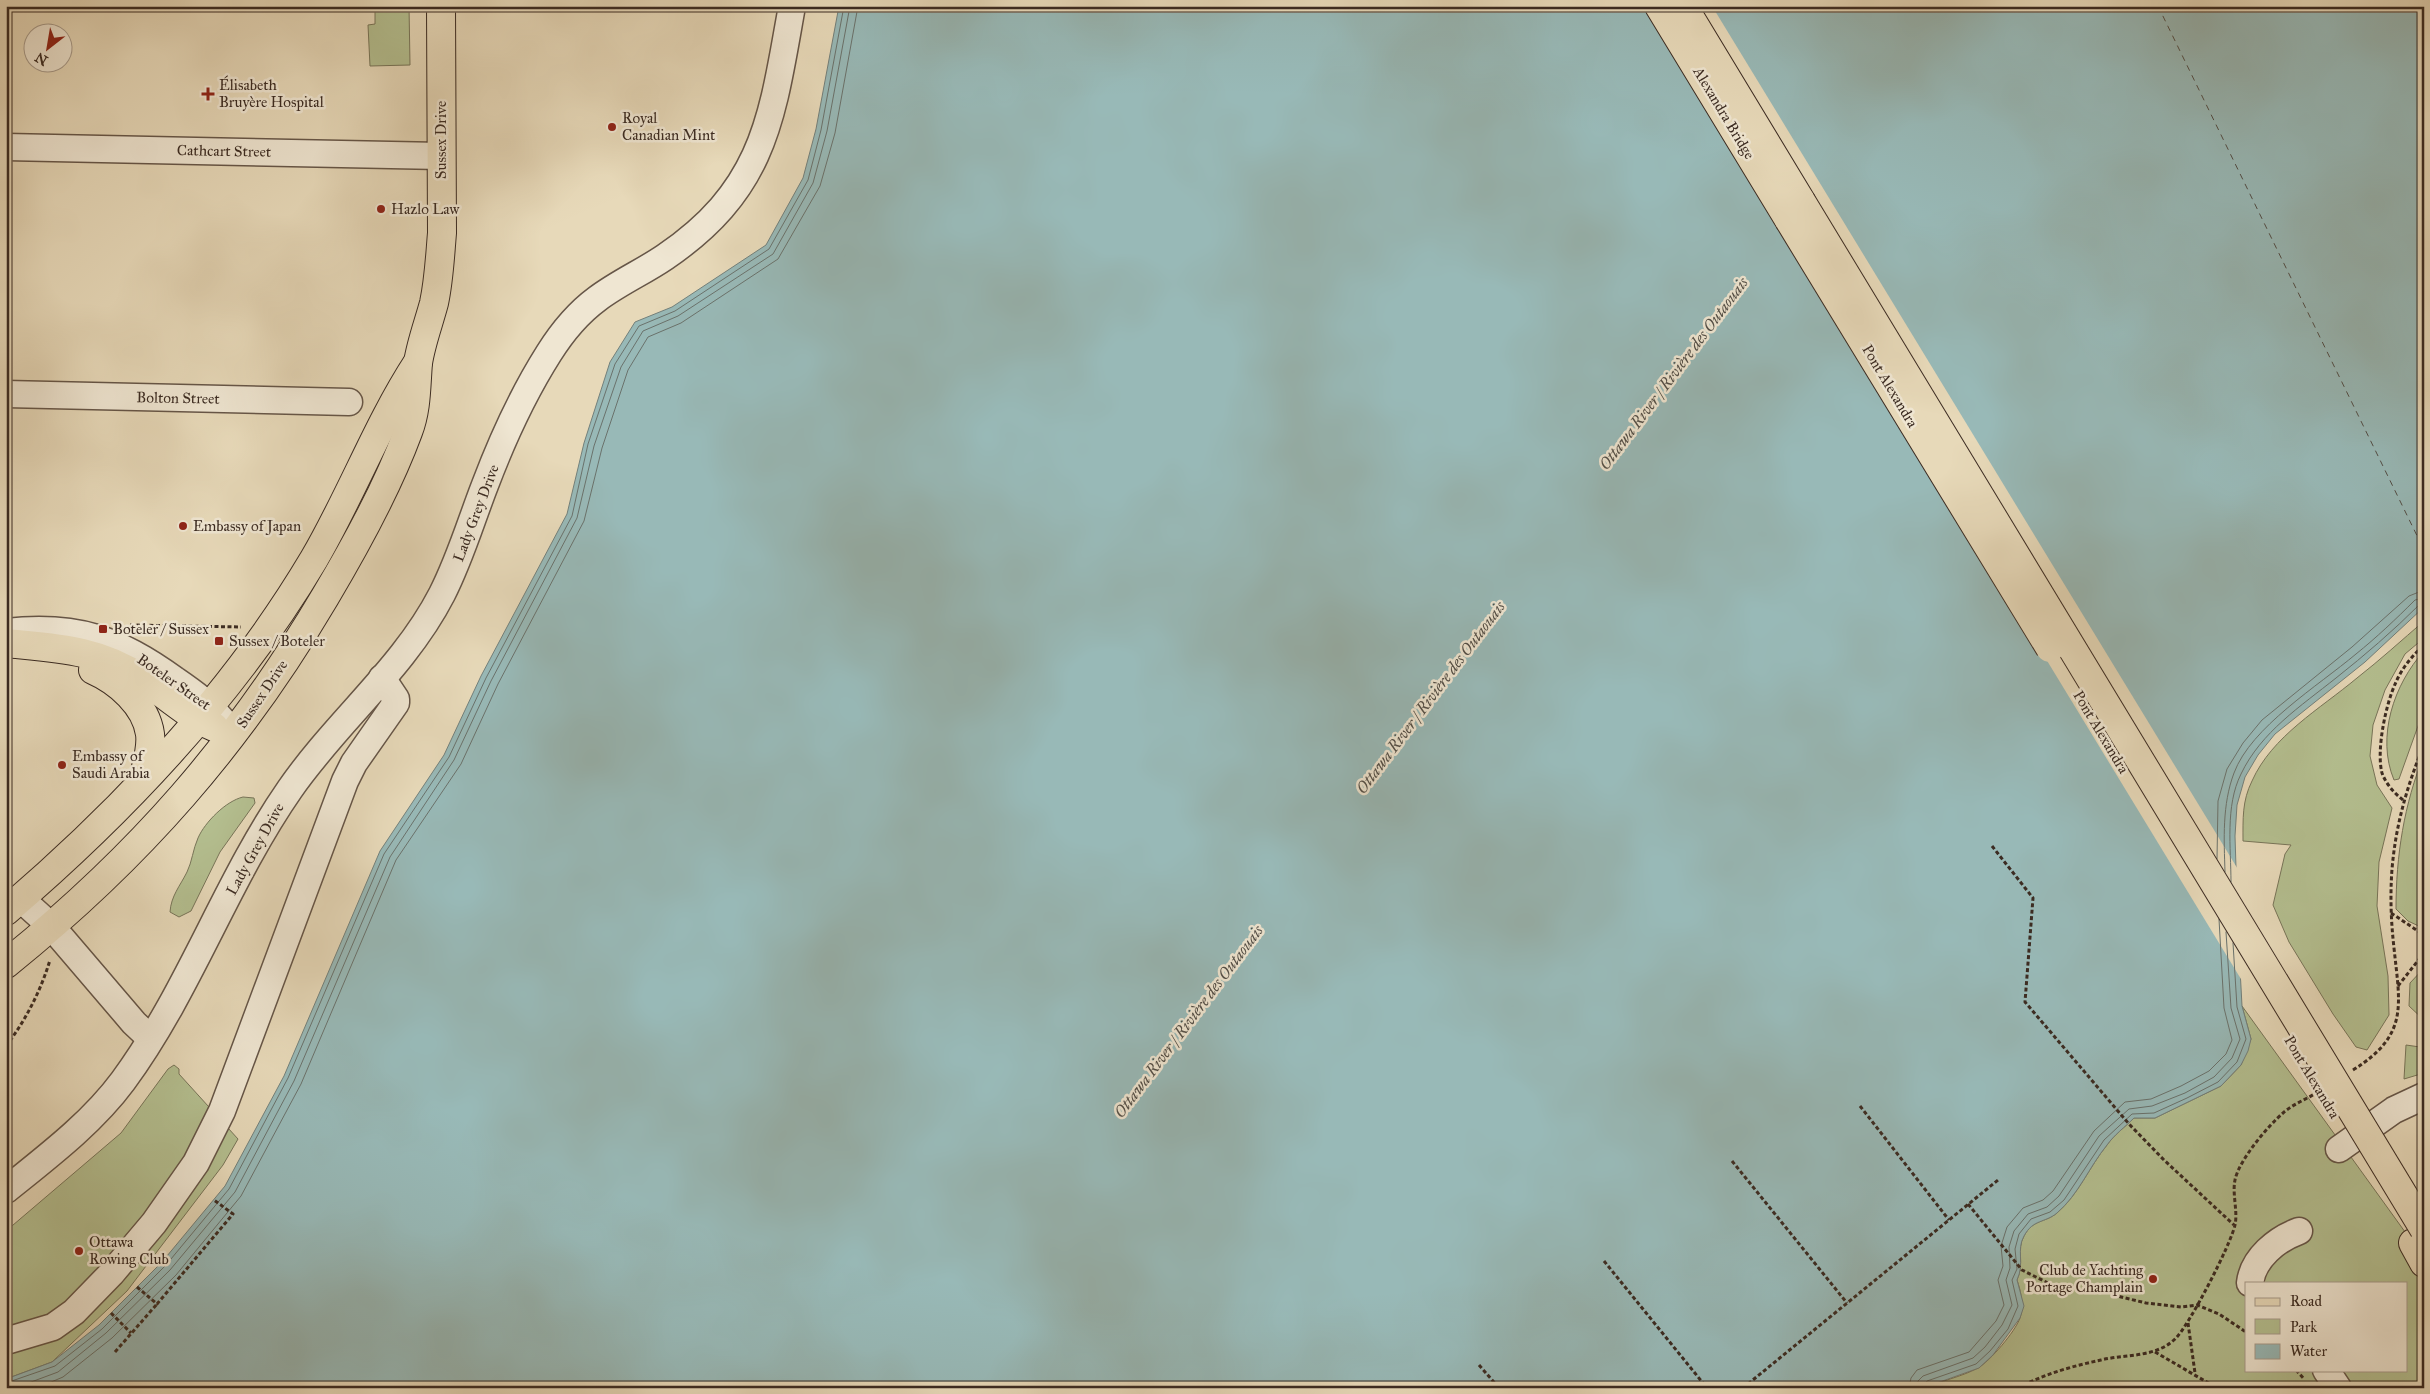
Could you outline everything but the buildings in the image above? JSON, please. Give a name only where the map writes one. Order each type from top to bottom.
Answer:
[{"type":"main road","name":"Sussex Drive","points":[[6,964],[88,896],[163,819],[234,735],[313,616],[366,524],[409,430],[416,402],[418,360],[434,300],[440,264],[440,6]]},
{"type":"main road","name":"Alexandra Bridge","points":[[1659,6],[1789,220]]},
{"type":"main road","points":[[1683,6],[2420,1245]]},
{"type":"main road","name":"Pont Alexandra","points":[[1789,220],[2420,1245]]},
{"type":"main road","name":"Sussex Drive","points":[[14,905],[82,844],[143,780],[204,712],[262,638],[314,558],[345,501],[383,420],[418,360]]},
{"type":"main road","points":[[12,640],[101,673],[120,686],[138,705],[148,724],[150,736],[149,753],[143,780]]},
{"type":"main road","name":"Boteler Street","points":[[12,640],[72,649],[101,656],[204,712],[234,735]]},
{"type":"street","name":"Lady Grey Drive","points":[[6,1190],[52,1153],[112,1095],[150,1038],[283,798],[336,728],[382,678],[420,631],[441,597],[521,403],[550,352],[566,330],[595,300],[666,256],[706,226],[723,208],[744,178],[769,124],[792,6]]},
{"type":"street","name":"Cathcart Street","points":[[6,147],[441,156]]},
{"type":"street","name":"Bolton Street","points":[[6,394],[349,402]]},
{"type":"street","points":[[6,1340],[53,1327],[74,1312],[111,1274],[154,1223],[208,1143],[345,781],[354,763],[396,704],[396,698],[382,678]]},
{"type":"street","points":[[14,905],[52,927],[134,1023],[150,1038]]},
{"type":"street","points":[[2339,1149],[2394,1110],[2424,1096]]},
{"type":"street","points":[[2250,1282],[2256,1262],[2277,1243],[2299,1231]]},
{"type":"street","points":[[2327,1372],[2338,1388]]},
{"type":"path","points":[[123,625],[242,627]]},
{"type":"path","points":[[2403,800],[2394,793],[2382,772],[2381,750],[2387,710],[2396,682],[2404,668],[2424,645]]},
{"type":"path","points":[[2349,1072],[2376,1054],[2388,1038],[2400,1002],[2391,913],[2392,869],[2403,800],[2424,744]]},
{"type":"path","points":[[1992,846],[2033,898],[2025,1002],[2129,1124],[2164,1160],[2235,1225]]},
{"type":"path","points":[[2391,913],[2424,935]]},
{"type":"path","points":[[2398,986],[2424,953]]},
{"type":"path","points":[[6,1046],[26,1016],[50,960]]},
{"type":"path","points":[[2018,1388],[2047,1375],[2100,1360],[2155,1352],[2175,1339],[2188,1323],[2225,1251],[2235,1225],[2235,1180],[2249,1154],[2284,1112],[2324,1088]]},
{"type":"path","points":[[1860,1106],[1949,1220]]},
{"type":"path","points":[[1732,1161],[1847,1302]]},
{"type":"path","points":[[1743,1388],[1998,1180]]},
{"type":"path","points":[[115,1352],[233,1214],[214,1200]]},
{"type":"path","points":[[1968,1204],[2022,1270],[2054,1286],[2106,1289],[2117,1296],[2146,1303],[2180,1307],[2196,1305],[2219,1314],[2245,1331]]},
{"type":"path","points":[[1604,1261],[1707,1388]]},
{"type":"path","points":[[136,1287],[157,1304]]},
{"type":"path","points":[[111,1313],[131,1333]]},
{"type":"path","points":[[2188,1323],[2195,1374]]},
{"type":"path","points":[[2155,1352],[2217,1388]]},
{"type":"path","points":[[1480,1365],[1499,1388]]},
{"type":"green space","points":[[375,6],[409,6],[410,65],[370,66],[368,25],[375,24]]},
{"type":"green space","points":[[2424,621],[2424,638],[2405,654],[2385,690],[2373,725],[2370,756],[2377,785],[2392,808],[2379,862],[2377,906],[2388,976],[2389,1015],[2367,1050],[2356,1047],[2333,1014],[2289,942],[2273,905],[2285,854],[2291,845],[2243,841],[2244,810],[2246,796],[2252,781],[2261,765],[2284,737]]},
{"type":"green space","points":[[2424,651],[2424,715],[2418,726],[2399,779],[2394,780],[2387,746],[2391,712],[2404,679]]},
{"type":"green space","points":[[2424,755],[2423,928],[2408,921],[2396,909],[2396,889],[2402,830],[2411,792]]},
{"type":"green space","points":[[243,797],[254,798],[255,803],[220,852],[191,911],[179,917],[170,912],[174,896],[189,868],[196,842],[201,832],[223,808],[236,799]]},
{"type":"green space","points":[[2424,968],[2424,1020],[2409,1006],[2410,983]]},
{"type":"green space","points":[[2242,1006],[2413,1243],[2424,1263],[2424,1388],[1923,1388],[1978,1368],[2002,1346],[2017,1324],[2022,1309],[2022,1299],[2017,1280],[2024,1236],[2035,1224],[2053,1216],[2065,1206],[2113,1138],[2134,1118],[2155,1118],[2221,1086],[2241,1065],[2251,1039]]},
{"type":"green space","points":[[2424,1044],[2424,1073],[2404,1079],[2406,1045],[2420,1047]]},
{"type":"green space","name":"Ottawa Rowing Club","points":[[174,1065],[179,1069],[179,1074],[238,1139],[223,1165],[127,1291],[52,1362],[6,1379],[6,1231],[121,1133],[168,1069]]},
{"type":"water","name":"Ottawa River / Rivière des Outaouais","points":[[839,6],[2424,6],[2424,607],[2365,662],[2275,734],[2258,755],[2245,777],[2237,805],[2235,836],[2242,1006],[2251,1039],[2248,1051],[2241,1065],[2221,1086],[2155,1118],[2134,1118],[2110,1141],[2065,1206],[2053,1216],[2031,1227],[2024,1236],[2020,1252],[2020,1268],[2017,1280],[2024,1306],[2020,1318],[1993,1355],[1979,1368],[1923,1388],[6,1388],[6,1379],[52,1362],[99,1325],[162,1262],[225,1186],[284,1076],[380,851],[444,755],[481,676],[567,514],[584,443],[610,362],[635,322],[672,307],[766,245],[803,178],[816,129]]},
{"type":"pier","points":[[1648,6],[1712,6],[2239,871],[2244,984]]},
{"type":"ferry route","points":[[2158,6],[2424,550]]},
{"type":"place","name":"Élisabeth Bruyère Hospital","points":[[208,94]]},
{"type":"place","name":"Royal Canadian Mint","points":[[612,127]]},
{"type":"place","name":"Hazlo Law","points":[[381,209]]},
{"type":"place","name":"Embassy of Japan","points":[[183,526]]},
{"type":"place","name":"Boteler / Sussex","points":[[103,629]]},
{"type":"place","name":"Sussex / Boteler","points":[[219,641]]},
{"type":"place","name":"Embassy of Saudi Arabia","points":[[62,765]]},
{"type":"place","name":"Ottawa Rowing Club","points":[[79,1251]]},
{"type":"place","name":"Club de Yachting Portage Champlain","points":[[2153,1279]]}]
